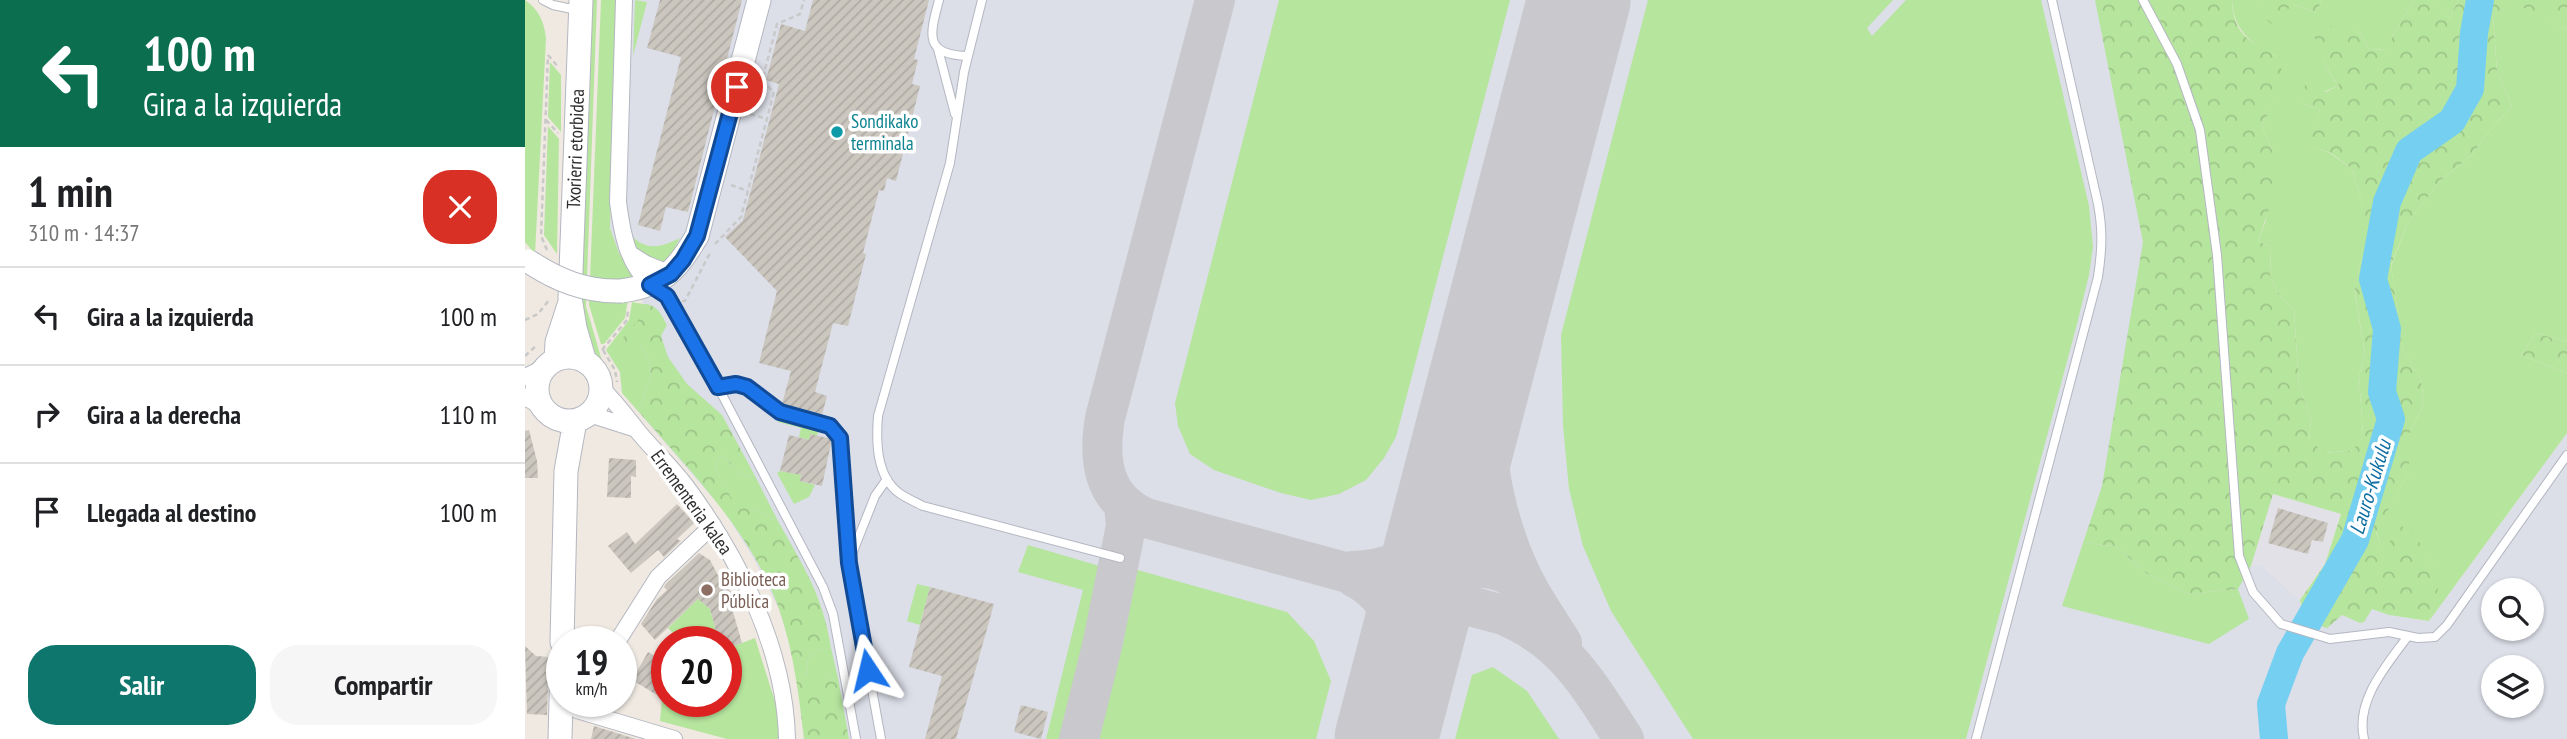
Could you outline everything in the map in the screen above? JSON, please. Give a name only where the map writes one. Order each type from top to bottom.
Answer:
[{"type":"street","points":[[624,0],[618,202],[628,253],[650,285]]},
{"type":"street","points":[[526,259],[565,282],[597,290],[621,291],[650,285],[671,274],[697,236],[759,0]]},
{"type":"street","name":"Txorierri etorbidea","points":[[566,471],[538,405],[536,388],[541,369],[557,342],[563,295],[581,5]]},
{"type":"street","points":[[628,253],[671,274]]},
{"type":"street","name":"Txorierri etorbidea","points":[[562,626],[566,471],[582,417],[610,389],[596,373],[591,351],[575,328],[563,295]]},
{"type":"street","points":[[541,369],[591,351]]},
{"type":"street","name":"Errementeria kalea","points":[[610,389],[636,429],[684,484],[713,525],[747,584],[780,684],[787,739]]},
{"type":"street","points":[[538,405],[567,421],[582,417],[636,429]]},
{"type":"street","points":[[627,626],[658,577],[713,525]]},
{"type":"street","points":[[570,719],[664,738]]},
{"type":"lane","points":[[543,0],[553,5],[581,5]]},
{"type":"lane","points":[[939,0],[932,39],[938,49],[957,120]]},
{"type":"lane","points":[[982,0],[968,56],[950,163],[878,416],[876,440],[887,480],[897,492],[923,506],[1120,558]]},
{"type":"lane","points":[[1976,739],[2098,277],[2101,253],[2103,233],[2098,204],[2052,0]]},
{"type":"lane","points":[[2143,0],[2177,64],[2200,130],[2217,255],[2239,556],[2253,592],[2281,624],[2330,639],[2389,632],[2418,638],[2435,637],[2447,625],[2567,455]]},
{"type":"lane","points":[[938,49],[950,55],[968,56]]},
{"type":"lane","points":[[650,285],[667,296],[718,387],[826,596],[833,614],[856,739]]},
{"type":"lane","points":[[718,387],[736,384],[747,387],[780,412],[830,426],[840,438],[849,563],[881,739]]},
{"type":"lane","points":[[849,563],[875,496],[887,480]]},
{"type":"lane","points":[[2364,739],[2363,711],[2377,679],[2408,636]]},
{"type":"path","points":[[548,55],[541,236],[553,256]]},
{"type":"path","points":[[545,119],[563,138]]},
{"type":"path","points":[[525,320],[538,314],[563,295]]},
{"type":"path","points":[[591,351],[615,370],[610,389]]},
{"type":"shaded area","points":[[616,0],[2161,0],[2251,566],[2261,565],[2300,600],[2305,621],[2342,615],[2360,623],[2372,609],[2389,615],[2429,621],[2567,433],[2567,739],[804,739],[797,676],[789,641],[779,609],[753,557],[724,511],[622,393],[620,372],[608,353],[643,304],[636,280],[619,253],[610,228]]},
{"type":"shaded area","points":[[2272,494],[2341,513],[2325,564],[2300,600],[2261,565],[2251,566]]},
{"type":"green space","points":[[525,0],[540,16],[546,38],[535,254],[525,242]]},
{"type":"green space","points":[[590,0],[597,0],[586,306],[602,361],[587,343],[579,308]]},
{"type":"green space","points":[[601,0],[616,0],[610,228],[619,253],[636,280],[628,299],[625,318],[604,344],[601,344],[589,305]]},
{"type":"green space","points":[[635,0],[647,2],[633,56]]},
{"type":"green space","points":[[1279,0],[1510,0],[1396,437],[1384,458],[1366,480],[1339,494],[1311,500],[1281,493],[1214,470],[1190,454],[1178,426],[1175,403]]},
{"type":"green space","points":[[1648,0],[1893,0],[1867,28],[1872,36],[1906,0],[2041,0],[2089,206],[2093,247],[2077,324],[1966,739],[1693,739],[1611,611],[1583,546],[1569,489],[1563,426],[1561,335]]},
{"type":"green space","points":[[2095,0],[2232,0],[2239,29],[2255,44],[2277,58],[2281,65],[2278,88],[2262,127],[2273,152],[2279,181],[2258,241],[2271,247],[2270,275],[2276,290],[2294,311],[2299,386],[2311,418],[2309,441],[2326,453],[2353,450],[2363,436],[2359,376],[2365,354],[2354,287],[2362,257],[2362,203],[2352,169],[2331,153],[2309,146],[2320,110],[2301,103],[2296,94],[2308,83],[2326,92],[2339,85],[2327,67],[2312,33],[2327,25],[2360,33],[2369,49],[2387,50],[2414,0],[2438,0],[2436,10],[2450,18],[2458,0],[2567,0],[2567,29],[2512,2],[2493,15],[2497,71],[2512,106],[2488,132],[2473,154],[2441,180],[2408,222],[2391,265],[2403,350],[2421,379],[2424,403],[2409,435],[2409,472],[2376,532],[2384,553],[2398,525],[2416,532],[2425,558],[2443,571],[2429,621],[2389,615],[2372,609],[2364,622],[2360,623],[2342,615],[2327,628],[2305,621],[2300,600],[2325,564],[2341,514],[2273,494],[2251,566],[2238,589],[2187,594],[2146,573],[2116,546],[2083,543],[2102,486],[2143,242]]},
{"type":"green space","points":[[2232,0],[2264,0],[2256,11],[2293,4],[2316,13],[2322,0],[2414,0],[2393,35],[2388,50],[2369,49],[2360,33],[2345,30],[2313,33],[2326,67],[2339,85],[2301,103],[2320,110],[2310,146],[2330,153],[2352,169],[2362,203],[2362,257],[2354,288],[2365,354],[2359,376],[2363,436],[2354,450],[2326,453],[2309,442],[2311,418],[2299,386],[2294,311],[2276,290],[2270,275],[2271,247],[2258,241],[2266,220],[2273,152],[2262,127],[2274,98],[2276,56],[2245,35],[2236,20]]},
{"type":"green space","points":[[2264,0],[2322,0],[2316,13],[2293,4],[2273,25],[2255,11]]},
{"type":"green space","points":[[2438,0],[2458,0],[2450,18],[2435,10]]},
{"type":"green space","points":[[2512,1],[2567,29],[2567,342],[2536,333],[2521,355],[2567,373],[2567,433],[2429,621],[2442,571],[2425,558],[2384,554],[2376,531],[2409,472],[2409,435],[2424,403],[2421,379],[2403,350],[2391,266],[2408,222],[2441,180],[2473,154],[2488,132],[2512,106],[2497,71],[2493,15]]},
{"type":"green space","points":[[550,62],[561,75],[561,132],[548,117]]},
{"type":"green space","points":[[548,126],[559,139],[557,254],[544,235]]},
{"type":"green space","points":[[631,235],[649,246],[667,244],[680,238],[663,264],[642,254]]},
{"type":"green space","points":[[632,302],[643,304],[640,346],[646,354],[651,370],[638,411],[622,393],[620,372],[606,350],[629,320]]},
{"type":"green space","points":[[643,304],[652,306],[660,314],[667,325],[661,336],[668,357],[687,384],[722,415],[754,474],[745,477],[721,455],[715,464],[736,506],[753,509],[778,521],[804,567],[823,612],[831,648],[818,650],[808,659],[806,676],[838,678],[849,739],[804,739],[789,644],[769,584],[719,505],[638,411],[650,378],[649,362],[640,346],[630,349],[620,341],[639,319]]},
{"type":"green space","points":[[2536,333],[2567,342],[2567,373],[2521,355]]},
{"type":"green space","points":[[779,417],[819,428],[817,436],[809,440],[799,437],[801,428],[778,422]]},
{"type":"green space","points":[[721,455],[745,477],[754,474],[778,521],[753,509],[736,507],[715,464]]},
{"type":"green space","points":[[780,471],[801,475],[800,481],[815,485],[809,497],[794,504],[777,473]]},
{"type":"green space","points":[[2083,543],[2116,546],[2146,573],[2187,594],[2238,589],[2249,619],[2209,644],[2062,606]]},
{"type":"green space","points":[[1028,545],[1110,569],[1070,739],[1046,739],[1083,590],[1018,572]]},
{"type":"green space","points":[[1127,567],[1287,612],[1314,641],[1331,681],[1316,739],[1087,739]]},
{"type":"green space","points":[[917,584],[930,587],[920,625],[907,621]]},
{"type":"green space","points":[[698,599],[710,609],[715,626],[670,626]]},
{"type":"green space","points":[[755,638],[777,708],[779,739],[727,739],[660,721],[660,717],[742,717],[742,643]]},
{"type":"green space","points":[[831,648],[838,678],[806,677],[808,659],[818,650]]},
{"type":"green space","points":[[1493,667],[1527,691],[1559,739],[1455,739],[1472,675]]},
{"type":"building","points":[[660,0],[742,0],[688,212],[666,207],[660,231],[638,225],[681,57],[647,48]]},
{"type":"building","name":"Sondikako terminala","points":[[813,0],[929,0],[914,59],[918,60],[912,84],[920,86],[896,181],[887,178],[884,191],[879,190],[848,326],[833,323],[815,392],[827,396],[822,415],[782,404],[791,371],[759,363],[777,291],[725,237],[743,220],[779,84],[766,80],[781,24],[805,31]]},
{"type":"building","points":[[529,430],[537,461],[538,478],[525,478],[525,431]]},
{"type":"building","points":[[810,434],[832,439],[822,486],[800,481],[801,475],[780,471],[789,435],[809,440]]},
{"type":"building","points":[[609,458],[636,460],[636,477],[631,476],[631,498],[607,497]]},
{"type":"building","points":[[677,504],[694,523],[677,539],[681,541],[664,557],[658,550],[631,573],[608,546],[627,532],[635,544]]},
{"type":"building","points":[[2278,508],[2328,523],[2323,542],[2312,540],[2308,554],[2268,543]]},
{"type":"building","points":[[699,553],[710,560],[721,581],[732,593],[729,598],[737,626],[715,626],[710,609],[698,599],[670,626],[651,626],[651,635],[641,624],[657,599],[667,590],[664,587]]},
{"type":"building","points":[[930,587],[994,604],[956,739],[925,739],[942,676],[909,667]]},
{"type":"building","points":[[525,646],[536,656],[546,657],[546,715],[527,714]]},
{"type":"building","points":[[648,652],[651,654],[651,691],[637,683],[637,671]]},
{"type":"building","points":[[1021,705],[1048,712],[1041,739],[1014,732]]},
{"type":"building","points":[[594,726],[636,739],[591,739]]},
{"type":"waterway","name":"Lauro-Kukulu","points":[[2274,739],[2271,704],[2290,653],[2355,540],[2391,419],[2382,392],[2387,329],[2373,279],[2387,202],[2409,151],[2452,121],[2470,89],[2474,33],[2480,0]]},
{"type":"taxiway","points":[[1215,0],[1105,418],[1103,463],[1112,489],[1131,510],[1146,518],[1503,615],[1525,625],[1543,637],[1574,666],[1624,739]]},
{"type":"taxiway","points":[[1495,320],[1485,396],[1486,444],[1493,488],[1504,532],[1520,573],[1562,643]]},
{"type":"taxiway","points":[[1352,571],[1389,565],[1423,548],[1438,529],[1449,497]]},
{"type":"taxiway","points":[[1079,739],[1103,642],[1126,526],[1124,504]]},
{"type":"taxiway","points":[[1419,611],[1442,583],[1469,569],[1499,571],[1514,578],[1529,590]]},
{"type":"taxiway","points":[[1354,577],[1378,595],[1394,619],[1402,647],[1402,677]]},
{"type":"runway","points":[[1386,739],[1579,0]]},
{"type":"place","name":"Sondikako terminala","points":[[837,132]]},
{"type":"place","name":"Biblioteca Pública","points":[[707,590]]},
{"type":"route","points":[[737,87],[697,236],[671,274],[650,285],[667,296],[718,387],[736,384],[747,387],[780,412],[830,426],[840,438],[849,563],[868,670]]}]
